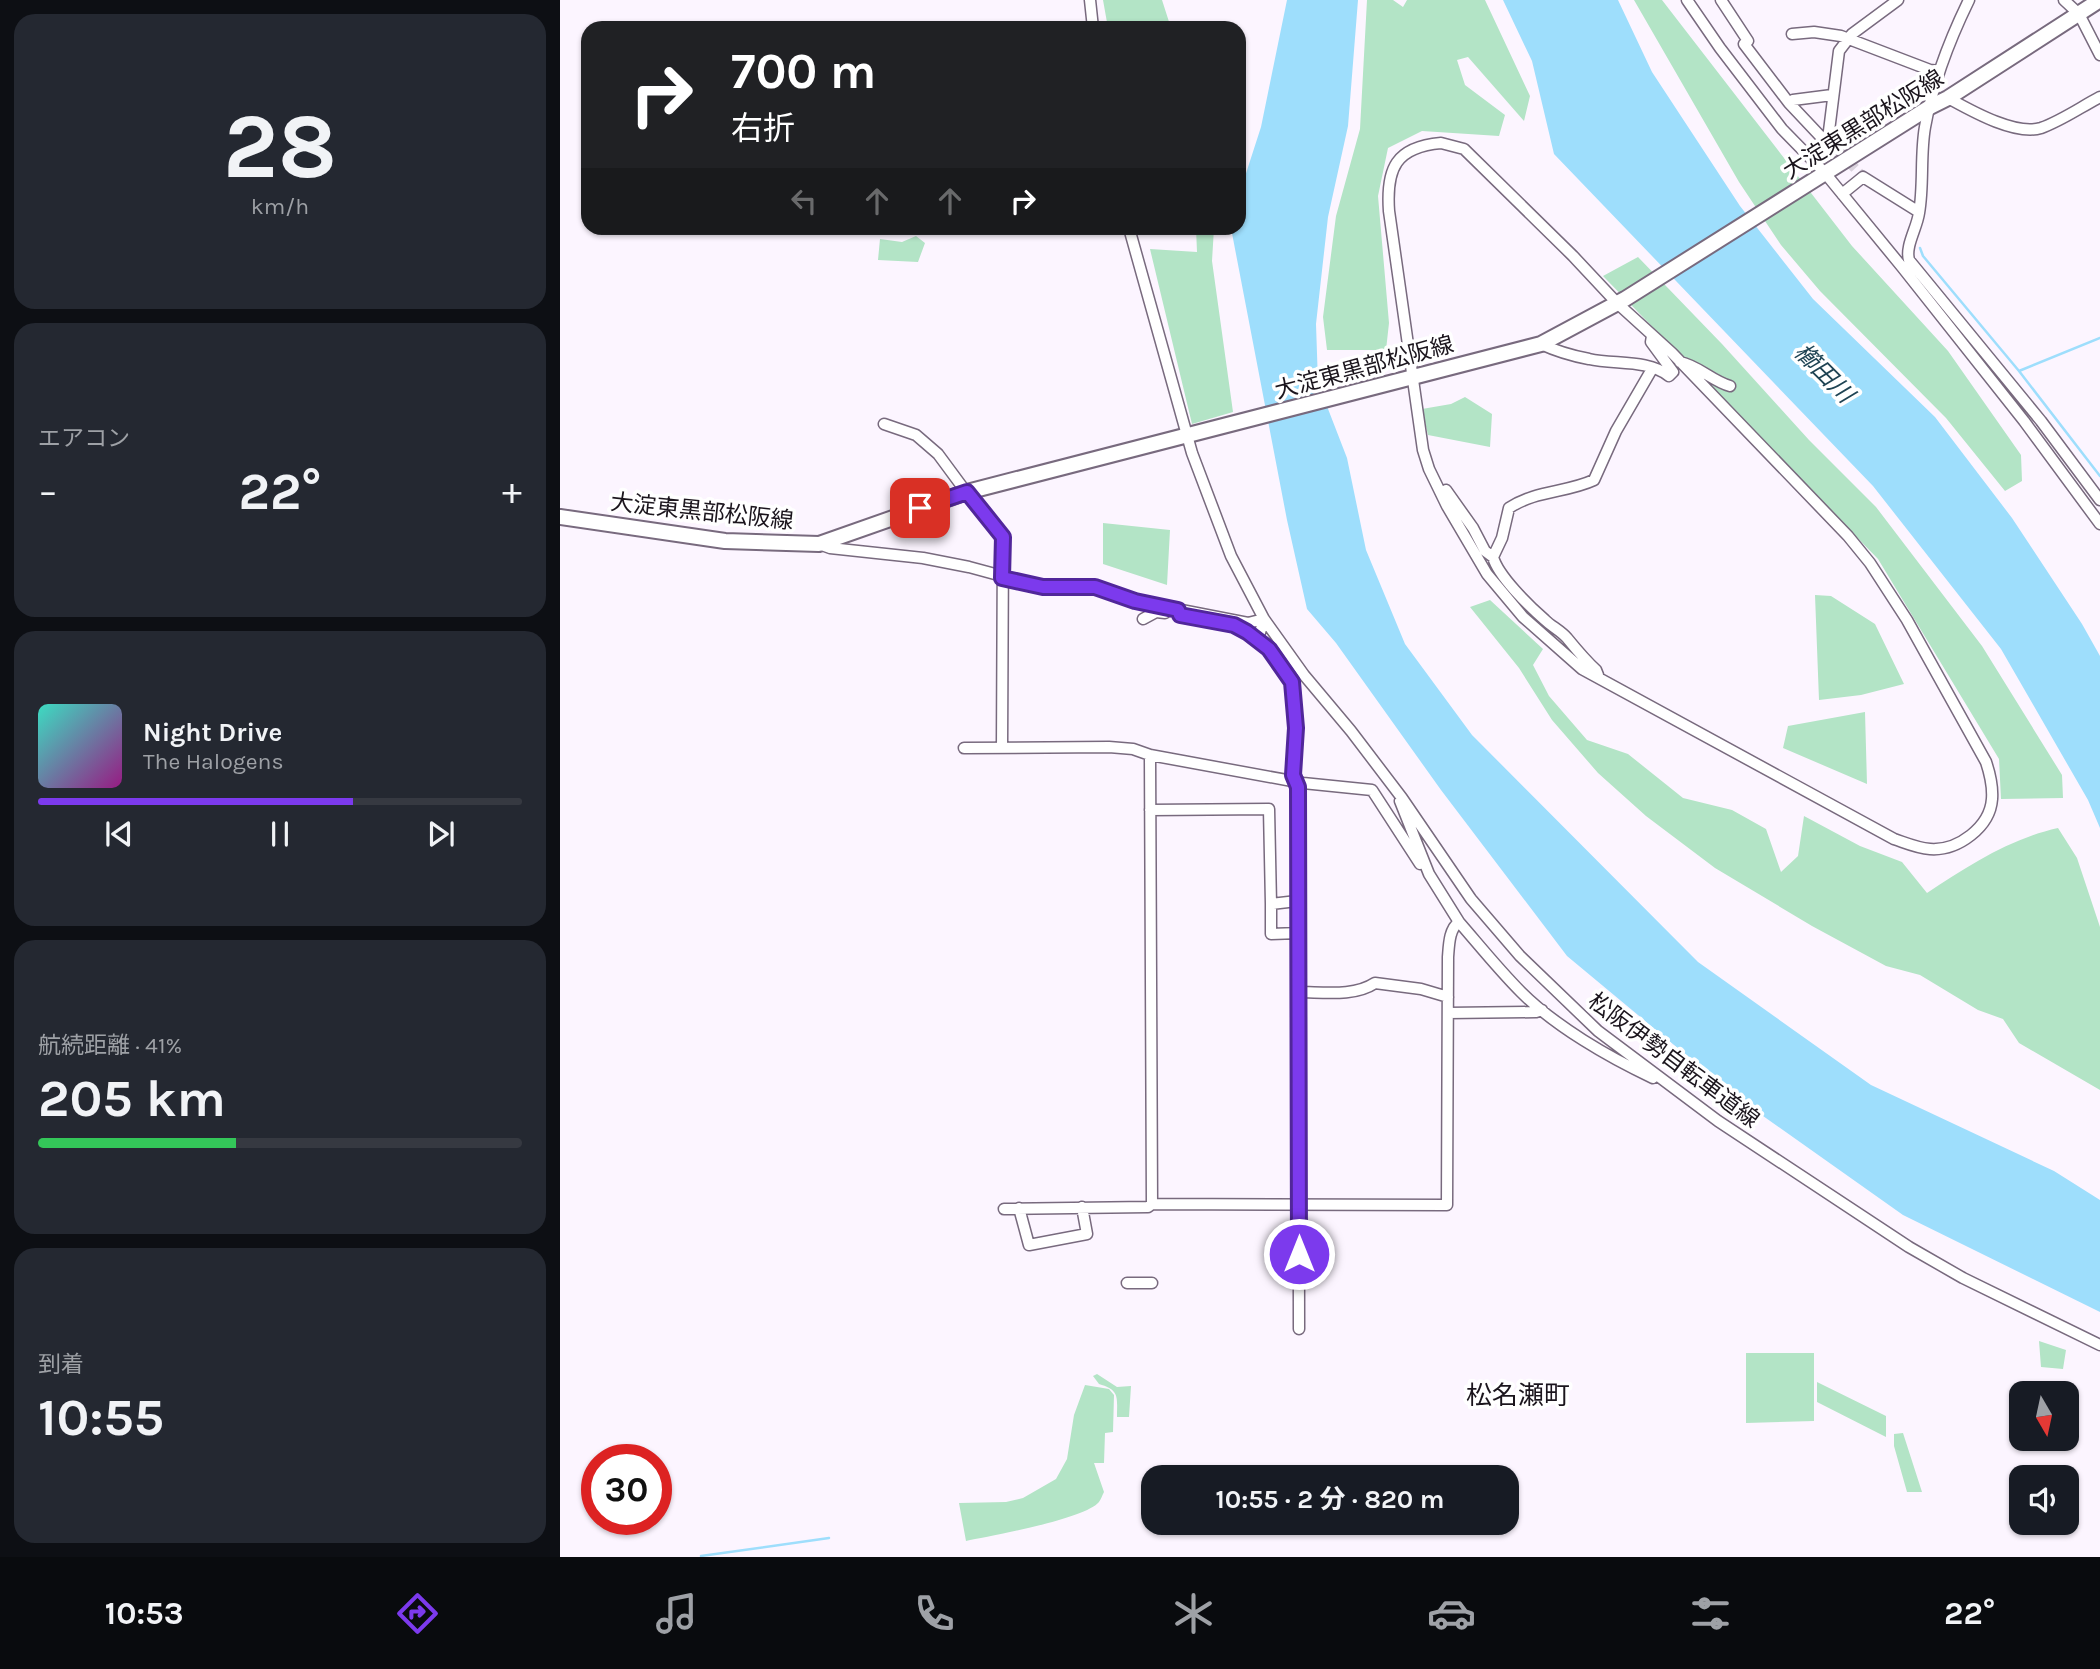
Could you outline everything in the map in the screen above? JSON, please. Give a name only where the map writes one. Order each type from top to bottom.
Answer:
[{"type":"main road","name":"大淀東黒部松阪線","points":[[560,517],[725,541],[820,544],[967,492],[1541,344],[1621,301],[2100,1]]},
{"type":"street","points":[[1090,0],[1092,21]]},
{"type":"street","points":[[1687,0],[1782,129],[1842,194],[2024,421],[2100,524]]},
{"type":"street","points":[[1721,0],[1748,41],[1744,44],[1789,103],[1822,138],[1828,139],[1839,51],[1848,39],[1898,0]]},
{"type":"street","points":[[1969,0],[1953,33],[1930,96],[1924,128],[1919,212],[1907,253],[1909,260],[2041,421],[2100,500]]},
{"type":"street","points":[[2064,0],[2100,55]]},
{"type":"street","points":[[1792,34],[1814,32],[1841,36],[1939,71]]},
{"type":"street","points":[[1789,103],[1793,100],[1832,95]]},
{"type":"street","points":[[1948,98],[2004,124],[2028,129],[2040,128],[2100,97]]},
{"type":"street","points":[[1441,143],[1464,149],[1621,301],[1652,336],[1832,518],[1870,563],[1907,620],[1986,762],[1992,778],[1992,801],[1986,817],[1979,828],[1968,837],[1943,848],[1914,847],[1894,839],[1598,678],[1582,668],[1523,617],[1487,575],[1434,479],[1423,450],[1410,378],[1389,211],[1388,186],[1390,174],[1396,164],[1407,151],[1423,144],[1441,143]]},
{"type":"street","points":[[1842,194],[1863,177],[1919,212]]},
{"type":"street","name":"松阪伊勢自転車道線","points":[[1131,235],[1190,435],[1231,555],[1264,620],[1402,798],[1457,881],[1520,956],[1598,1031],[1718,1121],[1909,1247],[1963,1278],[2100,1345]]},
{"type":"street","points":[[1541,344],[1589,360],[1648,365],[1669,376],[1672,372],[1651,342],[1652,336]]},
{"type":"street","points":[[1680,362],[1691,364],[1720,383],[1730,386]]},
{"type":"street","points":[[1493,557],[1502,538],[1509,508],[1534,495],[1594,480],[1616,431],[1652,369]]},
{"type":"street","points":[[884,424],[916,435],[938,454],[1003,537],[1002,747]]},
{"type":"street","points":[[1434,479],[1445,489],[1473,528],[1485,551],[1493,557],[1495,564],[1518,592],[1545,621],[1567,638],[1570,645],[1596,670],[1598,678]]},
{"type":"street","points":[[820,544],[839,549],[923,558],[1043,587],[1095,587],[1135,601],[1248,623],[1264,620],[1258,639]]},
{"type":"street","points":[[1143,619],[1156,612],[1171,613],[1178,610]]},
{"type":"street","points":[[1178,610],[1180,615],[1234,625],[1258,639],[1269,649],[1292,682],[1296,728],[1293,775],[1298,787],[1299,1329]]},
{"type":"street","points":[[964,748],[1133,749],[1150,755],[1296,782],[1373,790],[1424,871],[1429,874]]},
{"type":"street","points":[[1150,755],[1152,1205]]},
{"type":"street","points":[[1402,798],[1399,803],[1429,874],[1460,922],[1521,992],[1563,1026],[1652,1078],[1662,1079]]},
{"type":"street","points":[[1150,810],[1269,809],[1271,934],[1299,933]]},
{"type":"street","points":[[1271,904],[1297,901]]},
{"type":"street","points":[[1004,1209],[1152,1205],[1447,1205],[1450,940],[1455,925],[1460,922]]},
{"type":"street","points":[[1298,992],[1353,992],[1365,990],[1376,983],[1421,989],[1448,997]]},
{"type":"street","points":[[1448,1013],[1542,1010]]},
{"type":"street","points":[[1018,1208],[1029,1245],[1087,1234],[1082,1207]]},
{"type":"street","points":[[1127,1283],[1152,1283]]},
{"type":"green space","points":[[1103,0],[1162,0],[1169,21],[1107,21]]},
{"type":"green space","points":[[1367,0],[1393,0],[1403,7],[1407,0],[1485,0],[1530,96],[1524,121],[1468,57],[1457,60],[1465,85],[1505,115],[1499,136],[1422,131],[1388,148],[1378,196],[1389,323],[1386,350],[1327,350],[1323,317],[1336,216],[1360,129]]},
{"type":"green space","points":[[1634,0],[1662,0],[1852,246],[1948,351],[2021,455],[2022,481],[2005,491],[1946,418],[1820,291],[1781,245],[1739,182]]},
{"type":"green space","points":[[1196,235],[1214,235],[1212,261],[1233,412],[1192,424],[1150,249],[1197,252]]},
{"type":"green space","points":[[916,236],[925,243],[918,262],[878,260],[880,239],[902,242]]},
{"type":"green space","points":[[1638,257],[1809,440],[1876,507],[1982,646],[2062,775],[2063,798],[2001,799],[1999,759],[1878,559],[1603,276]]},
{"type":"green space","points":[[1465,397],[1492,414],[1490,447],[1428,435],[1422,409],[1451,404]]},
{"type":"green space","points":[[1103,523],[1170,530],[1167,585],[1103,564]]},
{"type":"green space","points":[[1815,595],[1831,596],[1875,624],[1904,684],[1861,695],[1819,700]]},
{"type":"green space","points":[[1490,600],[1543,649],[1533,665],[1549,696],[1587,740],[1628,754],[1683,798],[1732,810],[1766,829],[1781,872],[1798,856],[1804,816],[1860,846],[1902,862],[1927,893],[2006,846],[2058,828],[2077,858],[2100,927],[2100,1090],[2019,1043],[2003,1019],[1978,1010],[1920,975],[1886,966],[1812,926],[1715,868],[1646,816],[1598,773],[1552,720],[1519,668],[1470,607]]},
{"type":"green space","points":[[1865,712],[1867,784],[1783,748],[1788,726]]},
{"type":"green space","points":[[2039,1341],[2066,1350],[2063,1369],[2041,1367]]},
{"type":"green space","points":[[1746,1353],[1814,1353],[1814,1421],[1746,1423]]},
{"type":"green space","points":[[1097,1374],[1117,1387],[1131,1386],[1129,1417],[1117,1417],[1116,1395],[1111,1389],[1099,1384],[1093,1376]]},
{"type":"green space","points":[[1817,1382],[1886,1416],[1886,1437],[1817,1402]]},
{"type":"green space","points":[[1085,1385],[1109,1389],[1114,1395],[1113,1432],[1105,1433],[1104,1463],[1094,1463],[1104,1492],[1099,1502],[1076,1515],[966,1541],[959,1503],[1006,1502],[1023,1498],[1056,1479],[1067,1459],[1074,1415]]},
{"type":"green space","points":[[1903,1433],[1922,1492],[1907,1492],[1894,1446],[1894,1434]]},
{"type":"water","points":[[1287,0],[1358,0],[1348,126],[1328,217],[1316,324],[1318,383],[1347,458],[1366,550],[1405,644],[1472,735],[1698,962],[1871,1085],[2054,1171],[2100,1200],[2100,1312],[1903,1215],[1739,1099],[1567,956],[1441,790],[1336,643],[1307,609],[1287,520],[1232,235],[1246,235],[1246,173],[1261,127]]},
{"type":"water","name":"櫛田川","points":[[1503,0],[1618,0],[1652,72],[1740,206],[1813,299],[1935,417],[2012,518],[2100,656],[2100,828],[2088,800],[2001,649],[1873,486],[1554,154],[1532,61]]},
{"type":"waterway","points":[[1920,248],[1923,256],[2019,371],[2100,476]]},
{"type":"waterway","points":[[2019,371],[2100,338]]},
{"type":"waterway","points":[[701,1556],[829,1538]]},
{"type":"tunnel","points":[[1828,139],[1863,177]]},
{"type":"district","name":"松名瀬町","points":[[1518,1395]]},
{"type":"route","points":[[920,508],[967,492],[1003,537],[1002,578],[1043,587],[1095,587],[1135,601],[1178,610],[1180,615],[1234,625],[1269,649],[1292,682],[1296,728],[1293,775],[1298,787],[1299,1254]]}]
